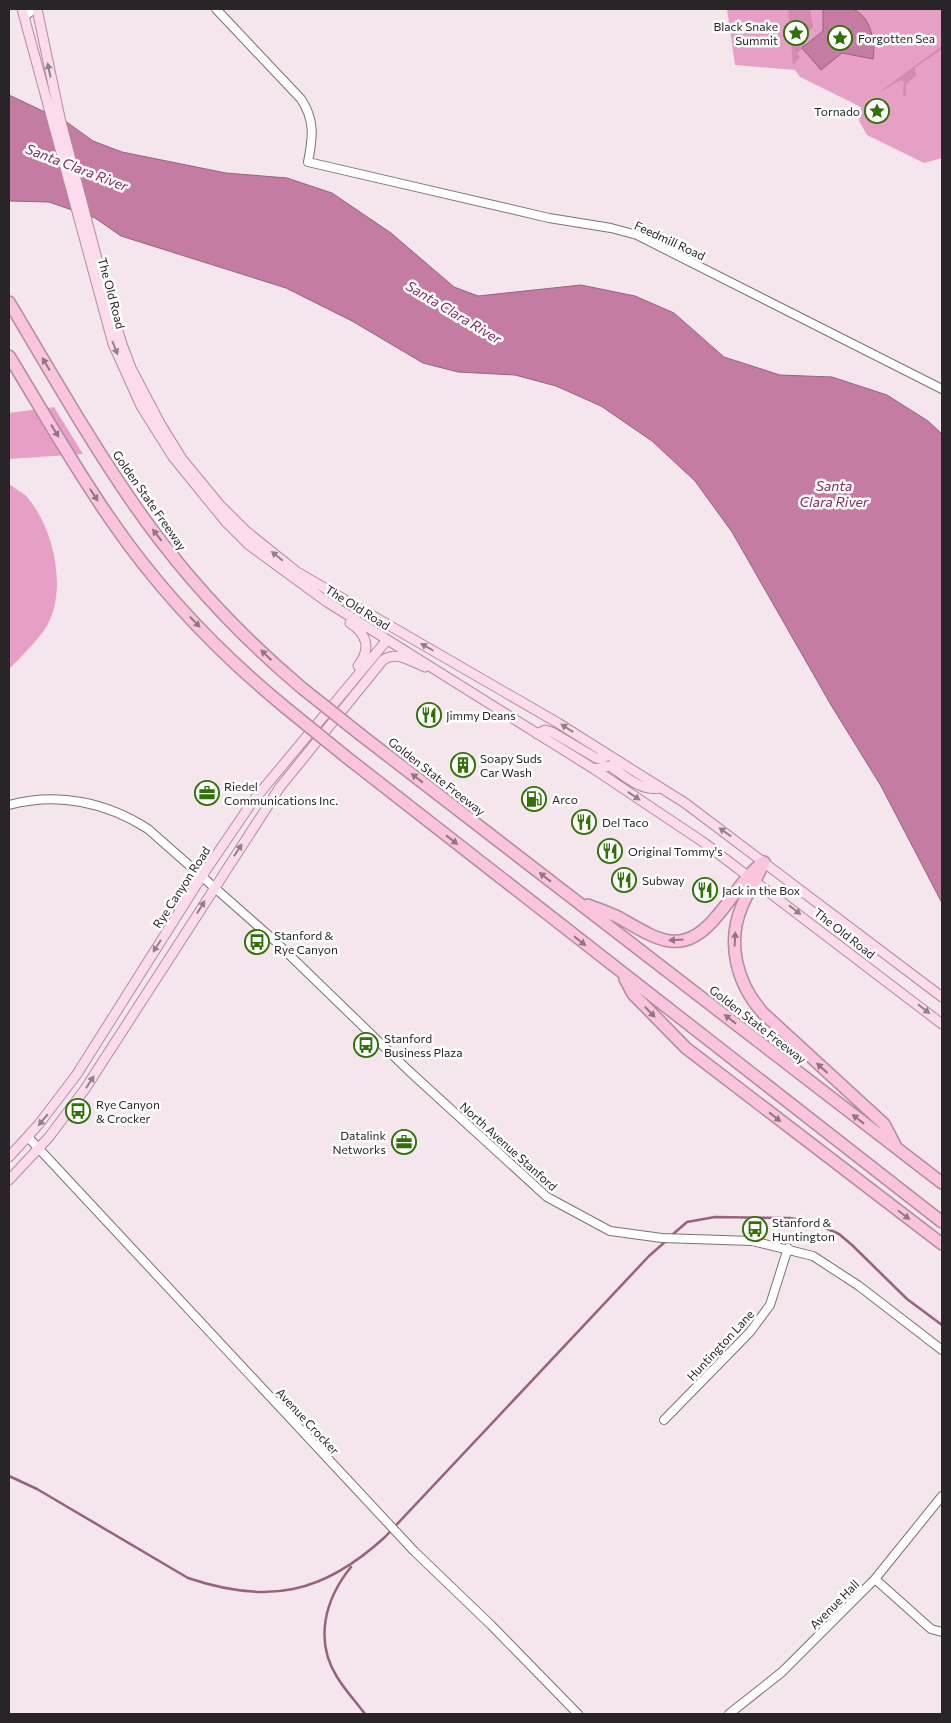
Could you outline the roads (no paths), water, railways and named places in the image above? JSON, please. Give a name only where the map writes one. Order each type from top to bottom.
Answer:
[{"type":"highway","name":"Golden State Freeway","points":[[9,302],[71,406],[134,504],[189,575],[233,623],[302,688],[361,735],[942,1183]]},
{"type":"highway","points":[[9,356],[110,519],[154,576],[215,643],[286,708],[345,756],[942,1222]]},
{"type":"highway","points":[[572,898],[619,918],[646,935],[669,941],[681,940],[702,932],[752,878],[764,862]]},
{"type":"highway","points":[[752,878],[734,937],[737,966],[748,992],[755,1003],[776,1025],[884,1124],[897,1148]]},
{"type":"highway","points":[[622,974],[633,994],[686,1048],[942,1244]]},
{"type":"main road","name":"The Old Road","points":[[35,9],[56,118]]},
{"type":"main road","name":"The Old Road","points":[[23,13],[56,118],[113,344],[183,472],[210,505],[249,545],[284,572],[432,669],[594,768],[752,878],[942,1024]]},
{"type":"main road","name":"The Old Road","points":[[165,438],[220,505],[246,532],[297,572],[558,723],[699,813],[942,997]]},
{"type":"main road","points":[[249,545],[260,558],[305,593],[355,626],[362,633],[367,644],[364,658],[294,752]]},
{"type":"main road","name":"Rye Canyon Road","points":[[276,793],[276,783],[383,649],[392,627]]},
{"type":"main road","name":"Rye Canyon Road","points":[[9,1157],[52,1109],[77,1074],[202,876],[253,801],[387,640]]},
{"type":"main road","name":"Rye Canyon Road","points":[[9,1180],[39,1148],[85,1089],[276,793],[314,745],[387,657],[400,656],[432,669]]},
{"type":"main road","points":[[537,734],[545,730],[552,732],[596,758],[608,755]]},
{"type":"main road","points":[[594,768],[610,766],[639,785],[651,790],[660,788]]},
{"type":"street","points":[[23,13],[35,9]]},
{"type":"street","name":"Feedmill Road","points":[[216,9],[301,99],[307,108],[313,126],[308,162],[549,218],[611,228],[637,235],[942,389]]},
{"type":"street","name":"North Avenue Stanford","points":[[9,806],[36,800],[63,799],[88,802],[108,809],[148,829],[275,941],[409,1070],[547,1197],[610,1231],[662,1238],[752,1241],[788,1248],[813,1256],[836,1270],[942,1350]]},
{"type":"street","name":"Avenue Crocker","points":[[28,1137],[404,1540],[578,1714]]},
{"type":"street","name":"Huntington Lane","points":[[664,1420],[750,1332],[770,1305],[788,1248]]},
{"type":"street","name":"Avenue Hall","points":[[729,1714],[782,1672],[875,1579],[942,1496]]},
{"type":"street","points":[[875,1579],[931,1629],[942,1632]]},
{"type":"water","points":[[848,8],[855,10],[865,19],[873,39],[873,59],[842,53],[821,70],[802,48],[823,31],[823,9]]},
{"type":"water","name":"Santa Clara River","points":[[9,95],[68,123],[93,141],[122,152],[226,173],[287,178],[332,193],[391,233],[454,287],[478,296],[581,285],[635,296],[674,313],[724,357],[780,375],[832,377],[887,395],[928,421],[942,434],[942,903],[881,786],[831,705],[732,532],[695,481],[652,441],[601,406],[556,386],[515,375],[458,372],[423,363],[352,321],[286,288],[121,236],[95,218],[49,202],[9,201]]},
{"type":"waterway","points":[[672,1235],[687,1222],[715,1217],[790,1218],[812,1222],[839,1234],[907,1299],[942,1325]]},
{"type":"waterway","points":[[9,1476],[37,1489],[188,1578],[244,1591],[269,1592],[293,1589],[317,1582],[362,1556],[385,1537],[649,1256],[666,1241]]},
{"type":"waterway","points":[[351,1567],[342,1579],[329,1606],[324,1634],[330,1663],[337,1677],[365,1714]]},
{"type":"place","name":"Black Snake Summit","points":[[796,33]]},
{"type":"place","name":"Forgotten Sea","points":[[840,38]]},
{"type":"place","name":"Tornado","points":[[877,111]]},
{"type":"place","name":"Jimmy Deans","points":[[429,715]]},
{"type":"place","name":"Soapy Suds Car Wash","points":[[463,765]]},
{"type":"place","name":"Riedel Communications Inc.","points":[[207,793]]},
{"type":"place","name":"Arco","points":[[534,799]]},
{"type":"place","name":"Del Taco","points":[[584,822]]},
{"type":"place","name":"Original Tommy's","points":[[610,851]]},
{"type":"place","name":"Subway","points":[[624,880]]},
{"type":"place","name":"Jack in the Box","points":[[705,890]]},
{"type":"place","name":"Stanford & Rye Canyon","points":[[257,942]]},
{"type":"place","name":"Stanford Business Plaza","points":[[366,1045]]},
{"type":"place","name":"Rye Canyon & Crocker","points":[[78,1111]]},
{"type":"place","name":"Datalink Networks","points":[[404,1142]]},
{"type":"place","name":"Stanford & Huntington","points":[[755,1229]]}]
